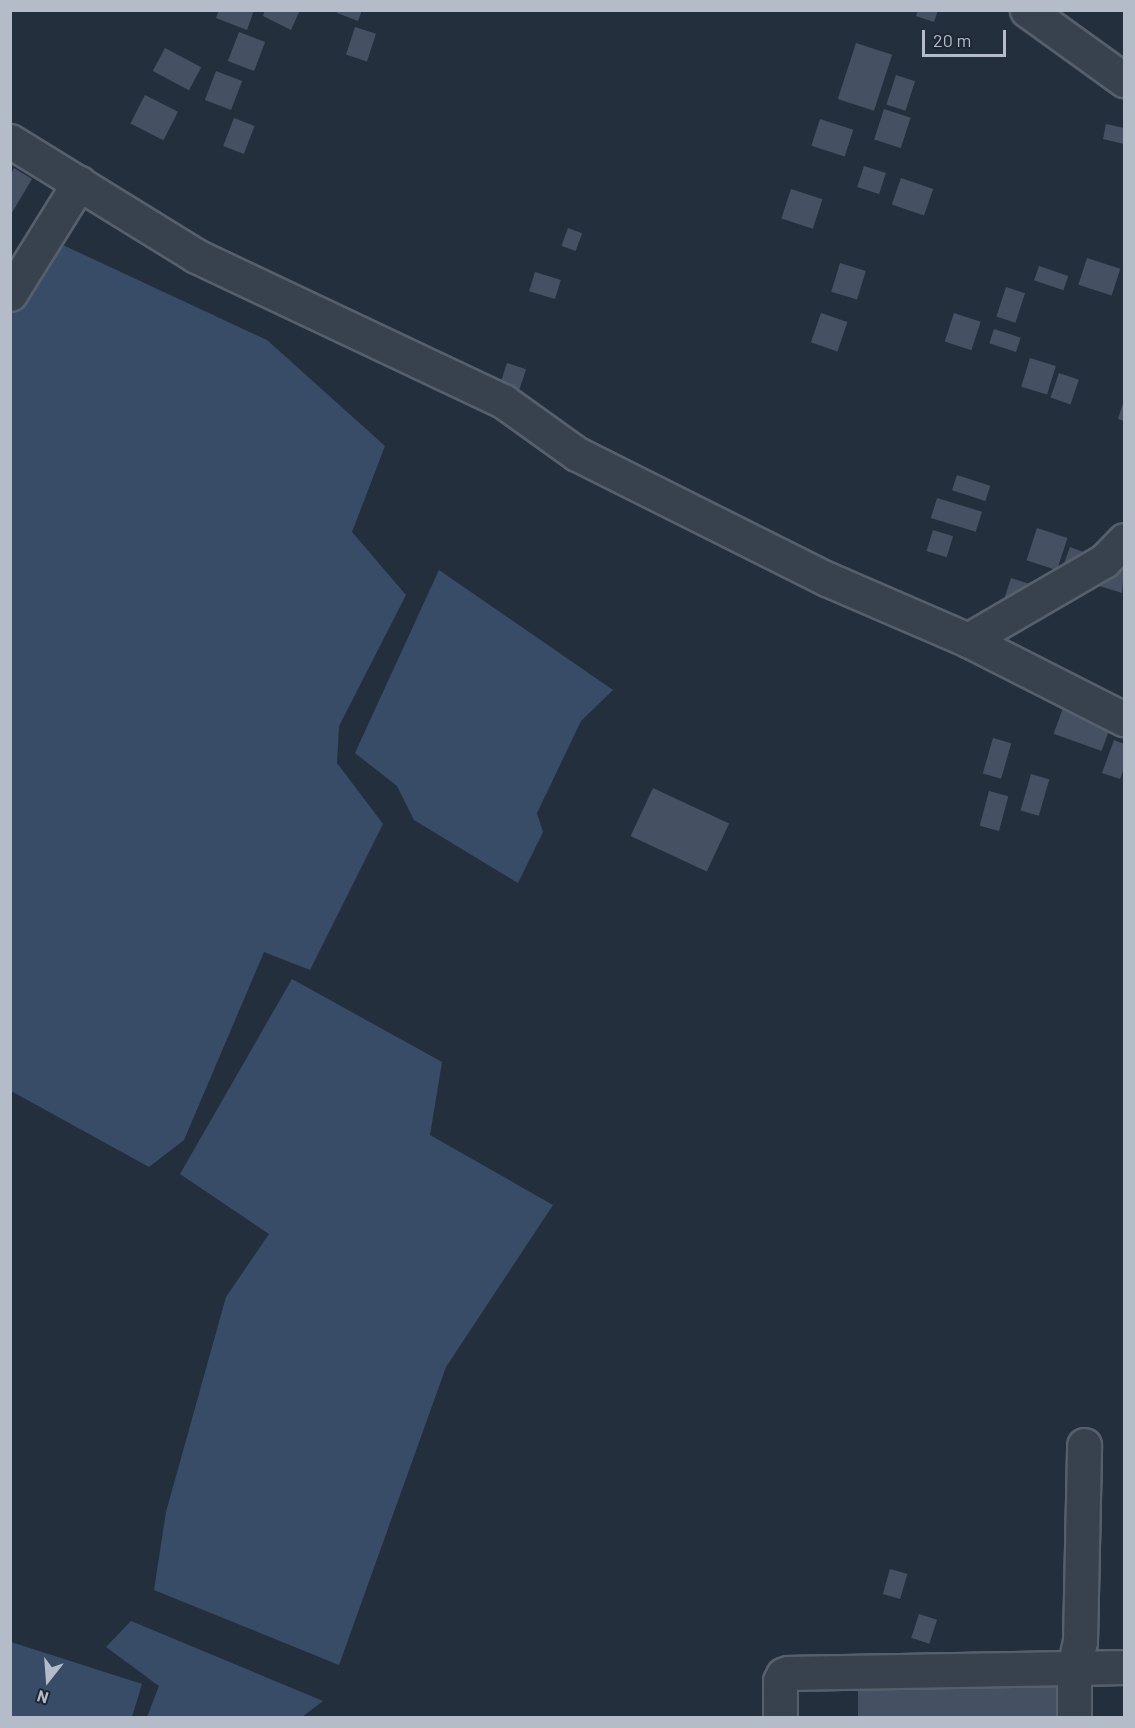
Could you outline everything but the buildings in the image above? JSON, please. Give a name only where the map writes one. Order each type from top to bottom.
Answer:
[{"type":"street","points":[[1027,10],[1125,81]]},
{"type":"street","points":[[10,141],[196,256],[503,401],[577,454],[827,579],[968,640],[1125,718]]},
{"type":"street","points":[[10,294],[79,183]]},
{"type":"street","points":[[968,640],[1104,561],[1125,540]]},
{"type":"street","points":[[1074,1718],[1074,1667],[1080,1642],[1084,1445]]},
{"type":"street","points":[[780,1718],[780,1682],[783,1676],[789,1673],[1125,1667]]},
{"type":"water","points":[[50,239],[267,340],[385,446],[352,532],[406,595],[339,726],[337,763],[383,824],[310,970],[264,952],[184,1140],[149,1167],[11,1091],[10,296]]},
{"type":"water","points":[[439,570],[613,690],[581,721],[537,813],[543,832],[518,883],[414,820],[397,786],[355,753]]},
{"type":"water","points":[[292,979],[442,1062],[430,1135],[553,1205],[446,1367],[339,1665],[154,1590],[166,1512],[226,1297],[269,1234],[180,1174]]},
{"type":"water","points":[[131,1621],[323,1701],[302,1717],[147,1717],[159,1686],[106,1647]]},
{"type":"water","points":[[11,1642],[142,1684],[132,1717],[11,1717]]}]
